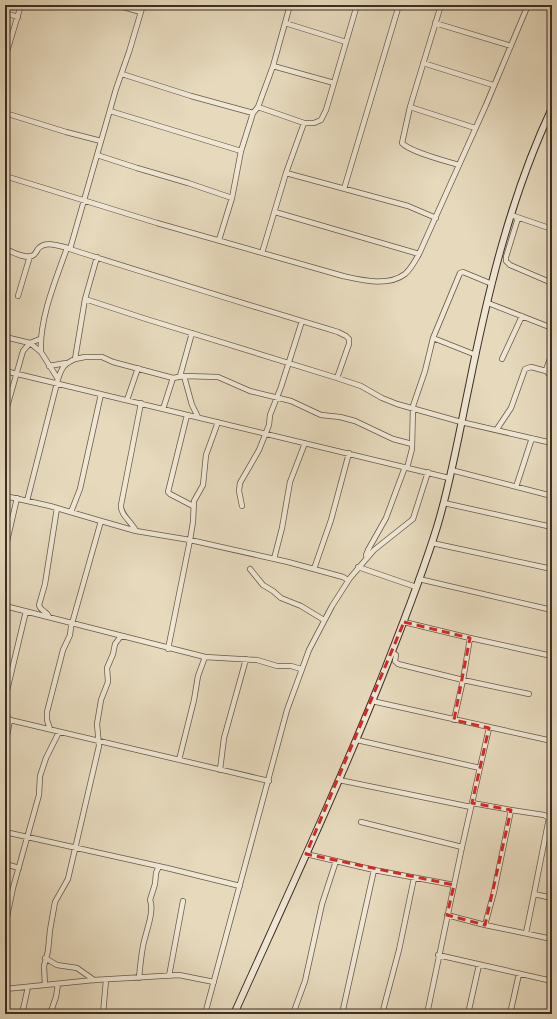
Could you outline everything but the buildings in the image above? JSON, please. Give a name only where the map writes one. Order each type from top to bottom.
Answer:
[{"type":"street","points":[[5,55],[21,5]]},
{"type":"street","points":[[116,5],[141,12]]},
{"type":"street","points":[[41,352],[40,339],[53,286],[68,249],[84,200],[143,5]]},
{"type":"street","points":[[219,240],[232,198],[241,151],[253,113],[258,107],[273,66],[290,5]]},
{"type":"street","points":[[258,107],[304,122],[314,123],[321,120],[326,110],[357,5]]},
{"type":"street","points":[[344,189],[399,5]]},
{"type":"street","points":[[440,5],[410,107],[402,140],[403,145],[413,150],[459,165]]},
{"type":"street","points":[[5,176],[157,223],[343,276],[373,281],[401,277],[412,267],[436,218],[528,5]]},
{"type":"street","points":[[5,13],[18,17]]},
{"type":"street","points":[[285,23],[346,42]]},
{"type":"street","points":[[435,23],[511,46]]},
{"type":"street","points":[[423,63],[493,86]]},
{"type":"street","points":[[273,66],[334,83]]},
{"type":"street","points":[[122,74],[190,96],[253,113]]},
{"type":"street","points":[[410,107],[475,128]]},
{"type":"street","points":[[234,1014],[357,740],[404,622],[432,543],[444,503],[492,284],[511,215],[535,148],[552,108]]},
{"type":"street","points":[[110,111],[241,151]]},
{"type":"street","points":[[5,113],[101,141]]},
{"type":"street","points":[[262,253],[286,173],[304,122]]},
{"type":"street","points":[[97,155],[232,198]]},
{"type":"street","points":[[286,173],[415,209],[436,218]]},
{"type":"street","points":[[274,212],[419,254]]},
{"type":"street","points":[[511,215],[552,229]]},
{"type":"street","points":[[518,218],[506,261],[510,265],[552,282]]},
{"type":"street","points":[[5,249],[23,256],[35,254],[39,248],[46,244],[68,249],[302,321],[348,337],[349,344],[338,378]]},
{"type":"street","points":[[18,296],[30,256]]},
{"type":"street","points":[[76,359],[85,299],[97,257]]},
{"type":"street","points":[[367,558],[366,555],[368,550],[386,518],[411,453],[413,408],[425,371],[433,338],[461,272],[465,272],[492,284]]},
{"type":"street","points":[[85,299],[338,378],[361,386],[386,400],[461,422],[497,429],[552,443]]},
{"type":"street","points":[[488,303],[552,328]]},
{"type":"street","points":[[502,359],[522,316]]},
{"type":"street","points":[[242,506],[238,491],[240,483],[259,450],[270,423],[270,413],[277,398],[302,321]]},
{"type":"street","points":[[192,333],[182,376],[192,405],[198,417]]},
{"type":"street","points":[[5,337],[30,343],[41,352],[58,382]]},
{"type":"street","points":[[433,338],[476,355]]},
{"type":"street","points":[[5,414],[23,351],[30,343],[40,339]]},
{"type":"street","points":[[546,371],[552,353]]},
{"type":"street","points":[[49,366],[66,363],[85,357],[102,357],[113,362],[173,378],[182,376],[218,377],[254,392],[290,401],[321,415],[340,417],[355,421],[393,439],[412,444]]},
{"type":"street","points":[[27,501],[61,370],[66,363]]},
{"type":"street","points":[[127,400],[138,368]]},
{"type":"street","points":[[497,429],[511,408],[525,369],[531,368],[546,371],[552,376]]},
{"type":"street","points":[[5,371],[58,382],[101,394],[449,478]]},
{"type":"street","points":[[163,408],[173,378]]},
{"type":"street","points":[[71,512],[81,481],[101,394]]},
{"type":"street","points":[[136,531],[133,525],[122,514],[121,505],[141,403]]},
{"type":"street","points":[[187,415],[168,492],[193,506]]},
{"type":"street","points":[[168,649],[190,540],[193,522],[194,498],[203,485],[206,455],[218,422]]},
{"type":"street","points":[[516,487],[532,438]]},
{"type":"street","points":[[274,559],[282,528],[290,482],[305,443]]},
{"type":"street","points":[[314,569],[331,520],[349,453]]},
{"type":"street","points":[[451,470],[552,496]]},
{"type":"street","points":[[205,1014],[287,710],[301,669],[324,620],[348,580],[374,550],[413,519],[428,472]]},
{"type":"street","points":[[5,496],[57,508],[136,531],[190,540],[274,559],[343,577],[348,580]]},
{"type":"street","points":[[5,550],[17,498]]},
{"type":"street","points":[[444,503],[552,528]]},
{"type":"street","points":[[49,617],[39,605],[57,508]]},
{"type":"street","points":[[50,730],[47,720],[47,712],[63,650],[69,638],[100,521]]},
{"type":"street","points":[[432,543],[552,569]]},
{"type":"street","points":[[358,567],[416,587]]},
{"type":"street","points":[[250,569],[263,585],[281,598],[301,606],[324,620]]},
{"type":"street","points":[[419,579],[552,610]]},
{"type":"street","points":[[5,606],[168,649],[205,657],[257,660],[277,666],[291,666],[301,669]]},
{"type":"street","points":[[5,699],[26,611]]},
{"type":"street","points":[[404,622],[552,656]]},
{"type":"street","points":[[45,985],[44,966],[48,952],[55,902],[68,878],[85,802],[93,775],[99,741],[97,724],[102,700],[108,682],[107,668],[113,654],[115,644],[120,636]]},
{"type":"street","points":[[454,720],[470,638]]},
{"type":"street","points":[[392,652],[396,655],[395,661],[397,664],[529,694]]},
{"type":"street","points":[[179,760],[194,700],[198,676],[205,657]]},
{"type":"street","points":[[220,770],[224,738],[246,659]]},
{"type":"street","points":[[372,701],[552,741]]},
{"type":"street","points":[[5,715],[10,720],[50,730],[269,781]]},
{"type":"street","points":[[5,746],[10,720]]},
{"type":"street","points":[[427,1014],[438,955],[488,728]]},
{"type":"street","points":[[5,926],[13,888],[39,796],[40,776],[46,758],[59,732]]},
{"type":"street","points":[[357,740],[480,768]]},
{"type":"street","points":[[339,780],[471,805],[544,815],[549,818],[526,933]]},
{"type":"street","points":[[485,925],[494,892],[511,810]]},
{"type":"street","points":[[361,822],[462,846]]},
{"type":"street","points":[[5,832],[159,866],[240,886]]},
{"type":"street","points":[[306,854],[374,870],[454,884]]},
{"type":"street","points":[[293,1014],[305,981],[322,904],[336,861]]},
{"type":"street","points":[[5,864],[19,868]]},
{"type":"street","points":[[139,978],[143,944],[153,905],[150,900],[159,866]]},
{"type":"street","points":[[342,1014],[374,870]]},
{"type":"street","points":[[382,1014],[399,950],[414,878]]},
{"type":"street","points":[[534,894],[552,898]]},
{"type":"street","points":[[169,976],[184,901]]},
{"type":"street","points":[[447,916],[552,940]]},
{"type":"street","points":[[438,955],[552,981]]},
{"type":"street","points":[[46,958],[57,964],[78,968],[94,980]]},
{"type":"street","points":[[468,1014],[479,965]]},
{"type":"street","points":[[510,1014],[519,974]]},
{"type":"street","points":[[5,989],[94,980],[169,976],[188,976],[214,982]]},
{"type":"street","points":[[103,1014],[106,980]]},
{"type":"street","points":[[50,1014],[56,997],[58,984]]},
{"type":"street","points":[[22,1014],[28,987]]},
{"type":"highlighted area","points":[[404,622],[470,638],[454,720],[489,728],[472,803],[511,810],[485,925],[447,915],[454,885],[306,854]]}]
